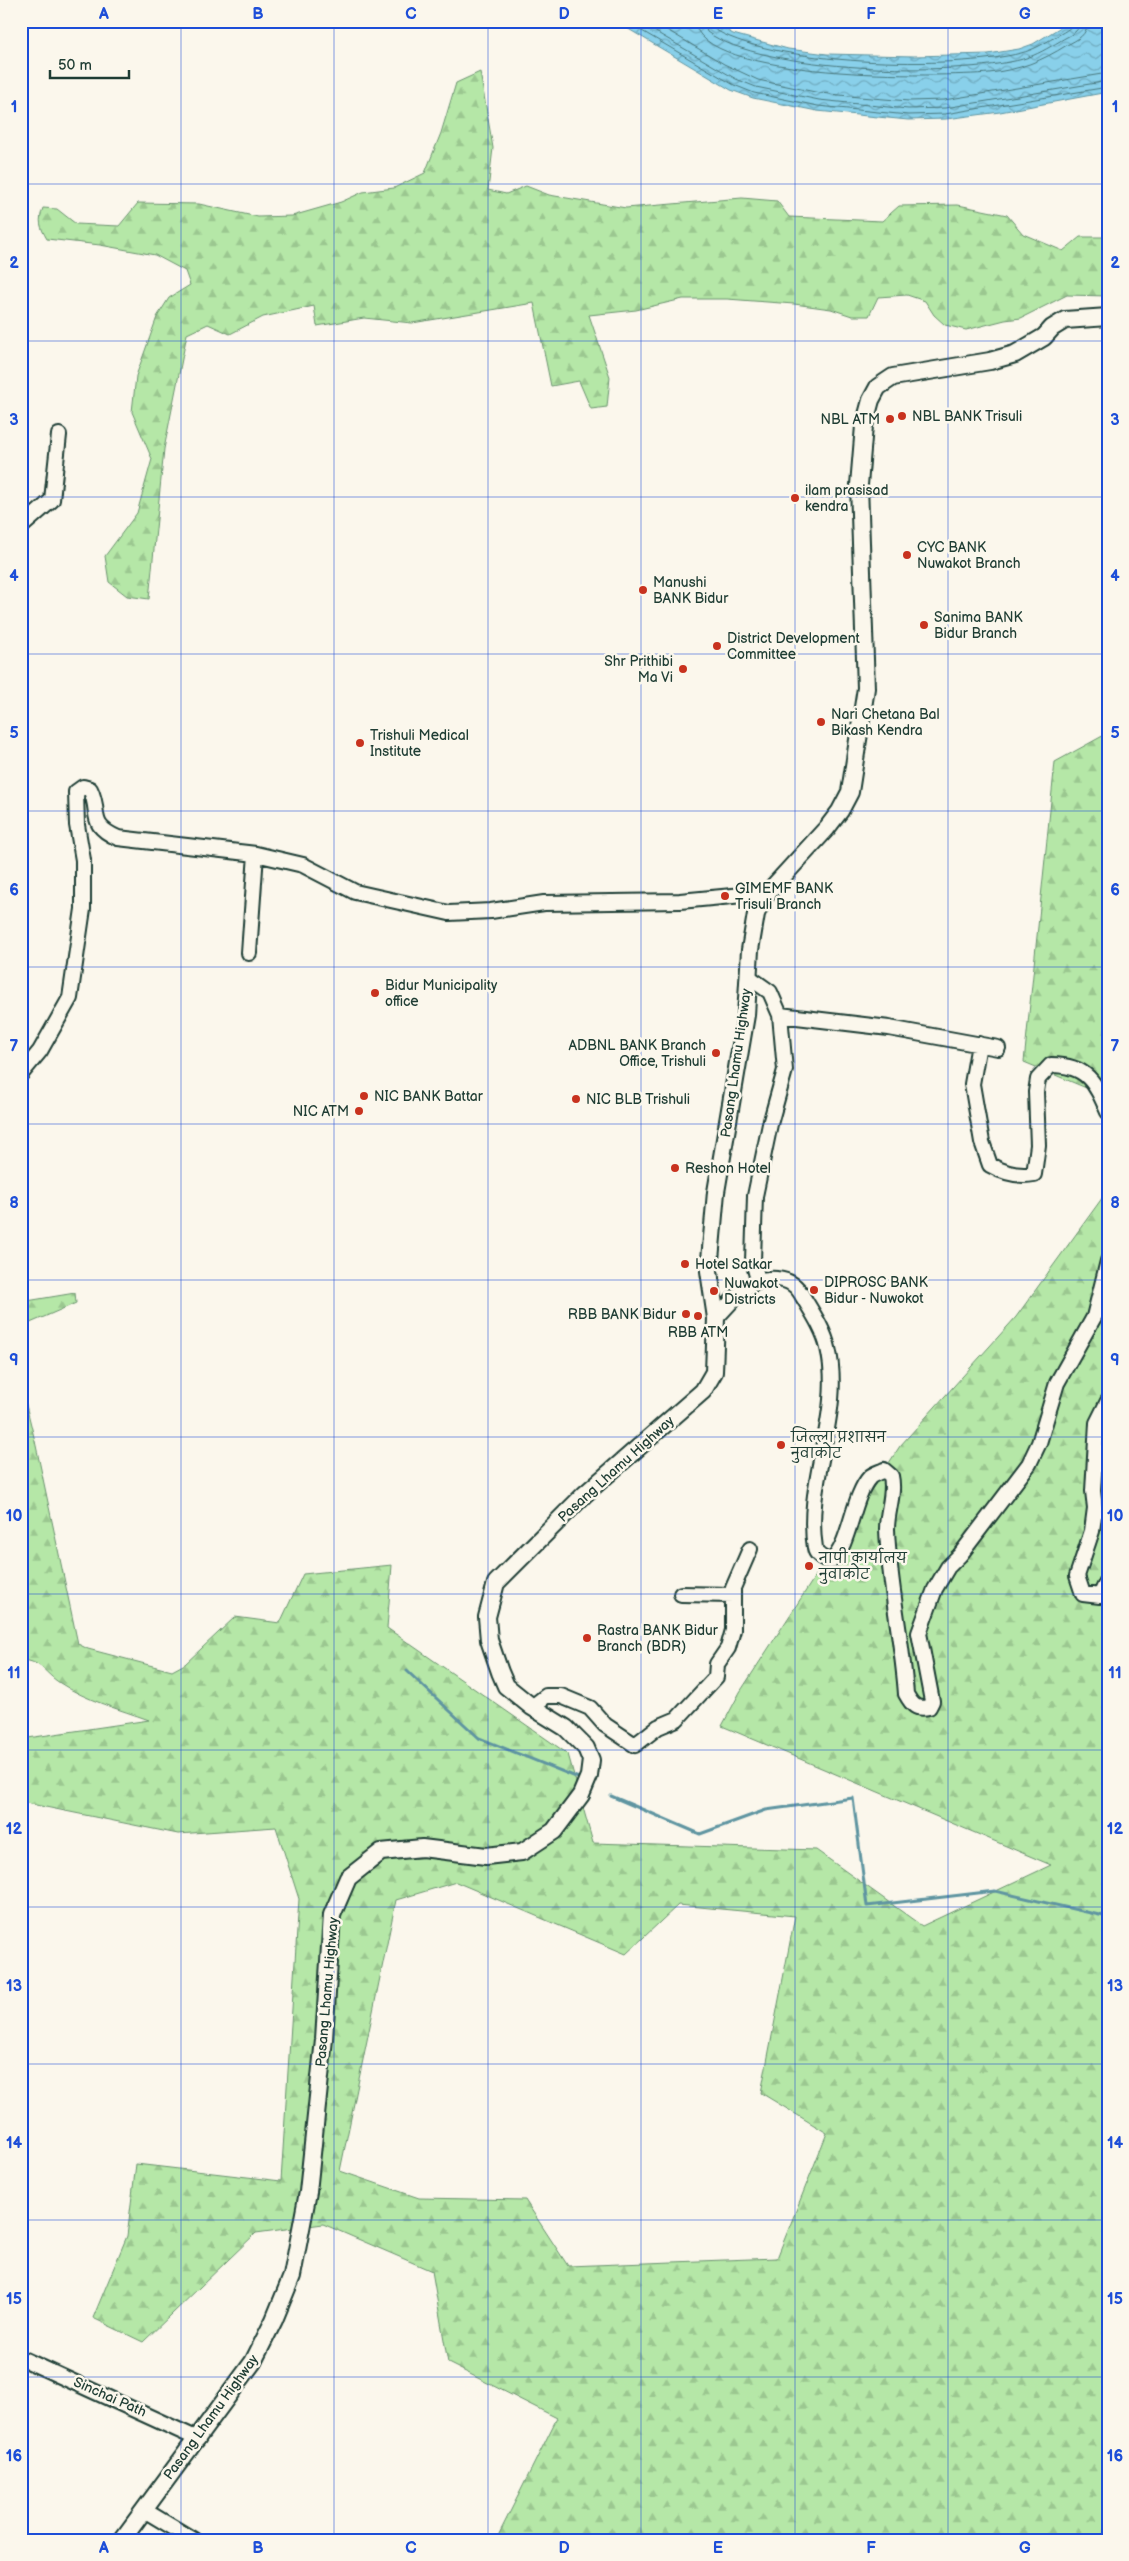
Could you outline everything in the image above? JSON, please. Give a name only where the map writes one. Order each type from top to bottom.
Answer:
[{"type":"main road","name":"Pasang Lhamu Highway","points":[[122,2540],[253,2362],[274,2320],[292,2276],[308,2192],[324,2039],[332,1915],[348,1878],[381,1852],[422,1848],[486,1856],[522,1852],[554,1832],[581,1794],[590,1776],[592,1760],[586,1748],[566,1728],[506,1686],[489,1640],[487,1617],[496,1583],[585,1494],[703,1391],[714,1372],[716,1318],[709,1271],[716,1192],[746,1015],[750,950],[756,914],[763,898],[840,811],[850,792],[866,688],[859,485],[864,426],[871,400],[878,387],[893,377],[990,361],[1015,354],[1044,338],[1052,328],[1065,320],[1108,317]]},
{"type":"street","points":[[21,527],[52,500],[59,435]]},
{"type":"street","points":[[21,1074],[40,1050],[70,998],[83,909],[83,860],[77,825],[78,789],[83,786],[90,789],[95,816],[104,831],[118,838],[256,854],[303,865],[355,892],[449,913],[491,911],[544,903],[680,901],[743,895],[763,898]]},
{"type":"street","points":[[249,952],[256,854]]},
{"type":"street","points":[[748,977],[770,992],[780,1016],[785,1070],[770,1124],[755,1196],[753,1261],[758,1280]]},
{"type":"street","points":[[780,1016],[889,1028],[998,1048]]},
{"type":"street","points":[[979,1044],[972,1084],[982,1142],[990,1165],[1002,1172],[1034,1174],[1038,1145],[1036,1092],[1038,1079],[1051,1065],[1069,1065],[1081,1070],[1098,1088],[1108,1112]]},
{"type":"street","points":[[716,1318],[750,1284],[758,1280],[788,1280],[800,1291],[812,1311],[828,1346],[832,1396],[813,1529],[815,1551],[822,1558],[831,1561],[837,1556],[870,1477],[884,1470],[891,1476],[894,1486],[887,1529],[895,1612],[906,1694],[912,1705],[920,1709],[929,1707],[932,1701],[919,1633],[935,1589],[948,1567],[960,1555],[1029,1464],[1039,1442],[1057,1384],[1094,1317],[1108,1261]]},
{"type":"street","points":[[1108,1402],[1097,1423],[1093,1491],[1096,1508],[1092,1531],[1077,1576],[1083,1594],[1100,1596],[1108,1579]]},
{"type":"street","points":[[532,1706],[546,1696],[561,1696],[590,1708],[605,1725],[635,1745],[658,1727],[677,1719],[716,1677],[717,1664],[728,1648],[733,1630],[733,1588],[750,1549]]},
{"type":"street","points":[[681,1594],[733,1595]]},
{"type":"street","name":"Sinchai Path","points":[[21,2358],[198,2439]]},
{"type":"street","points":[[144,2510],[194,2540]]},
{"type":"green space","points":[[480,72],[493,148],[488,190],[506,194],[526,186],[549,195],[626,208],[742,198],[777,201],[789,217],[882,221],[899,206],[958,205],[1007,215],[1023,234],[1063,251],[1080,237],[1108,237],[1108,296],[1067,295],[1021,318],[966,330],[945,325],[934,315],[925,301],[907,295],[878,297],[869,316],[852,316],[831,309],[794,304],[727,299],[683,299],[636,310],[589,315],[610,377],[607,407],[591,409],[579,381],[551,386],[534,303],[412,323],[364,318],[317,326],[314,306],[263,317],[230,334],[208,324],[187,334],[164,449],[149,599],[127,596],[109,582],[105,556],[137,513],[152,459],[132,412],[136,376],[157,317],[169,298],[190,285],[185,271],[155,255],[100,245],[47,239],[40,224],[43,208],[57,209],[76,224],[119,226],[138,203],[199,204],[258,217],[292,216],[341,202],[363,192],[394,188],[425,173],[441,133],[456,83]]},
{"type":"green space","points":[[1108,733],[1108,1097],[1024,1062],[1055,762]]},
{"type":"green space","points":[[1108,1190],[1108,2540],[496,2540],[557,2418],[448,2363],[432,2271],[323,2224],[256,2233],[143,2342],[93,2318],[127,2236],[136,2164],[281,2181],[299,1899],[276,1827],[178,1834],[21,1802],[21,1739],[149,1720],[81,1695],[60,1683],[38,1665],[21,1660],[21,1385],[35,1441],[78,1644],[88,1649],[172,1671],[185,1664],[235,1617],[280,1623],[303,1574],[392,1565],[387,1628],[568,1754],[593,1843],[816,1850],[922,1926],[1051,1865],[722,1726],[740,1692],[900,1446],[1016,1317]],"holes":[[[456,1882],[626,1954],[678,1905],[795,1916],[761,2093],[827,2133],[777,2258],[568,2266],[525,2200],[419,2198],[340,2171],[396,1900]]]},
{"type":"green space","points":[[75,1293],[76,1303],[21,1327],[21,1302]]},
{"type":"water","points":[[615,21],[711,21],[733,34],[788,49],[827,54],[914,56],[988,54],[1019,49],[1033,44],[1064,25],[1075,21],[1108,21],[1108,92],[1000,112],[946,119],[908,120],[817,111],[753,98],[731,90]]},
{"type":"waterway","points":[[407,1671],[479,1738],[581,1779]]},
{"type":"waterway","points":[[611,1796],[700,1834],[766,1810],[853,1798],[867,1906],[995,1891],[1108,1917]]},
{"type":"place","name":"NBL BANK Trisuli","points":[[902,416]]},
{"type":"place","name":"NBL ATM","points":[[890,419]]},
{"type":"place","name":"ilam prasisad kendra","points":[[795,498]]},
{"type":"place","name":"CYC BANK Nuwakot Branch","points":[[907,555]]},
{"type":"place","name":"Manushi BANK Bidur","points":[[643,590]]},
{"type":"place","name":"Sanima BANK Bidur Branch","points":[[924,625]]},
{"type":"place","name":"District Development Committee","points":[[717,646]]},
{"type":"place","name":"Shr Prithibi Ma Vi","points":[[683,669]]},
{"type":"place","name":"Nari Chetana Bal Bikash Kendra","points":[[821,722]]},
{"type":"place","name":"Trishuli Medical Institute","points":[[360,743]]},
{"type":"place","name":"GIMEMF BANK Trisuli Branch","points":[[725,896]]},
{"type":"place","name":"Bidur Municipality office","points":[[375,993]]},
{"type":"place","name":"ADBNL BANK Branch Office, Trishuli","points":[[716,1053]]},
{"type":"place","name":"NIC BANK Battar","points":[[364,1096]]},
{"type":"place","name":"NIC BLB Trishuli","points":[[576,1099]]},
{"type":"place","name":"NIC ATM","points":[[359,1111]]},
{"type":"place","name":"Reshon Hotel","points":[[675,1168]]},
{"type":"place","name":"Hotel Satkar","points":[[685,1264]]},
{"type":"place","name":"DIPROSC BANK Bidur - Nuwokot","points":[[814,1290]]},
{"type":"place","name":"Nuwakot Districts","points":[[714,1291]]},
{"type":"place","name":"RBB BANK Bidur","points":[[686,1314]]},
{"type":"place","name":"RBB ATM","points":[[698,1316]]},
{"type":"place","name":"जिल्ला प्रशासन नुवाकोट","points":[[781,1445]]},
{"type":"place","name":"नापी कार्यालय नुवाकोट","points":[[809,1566]]},
{"type":"place","name":"Rastra BANK Bidur Branch (BDR)","points":[[587,1638]]}]
